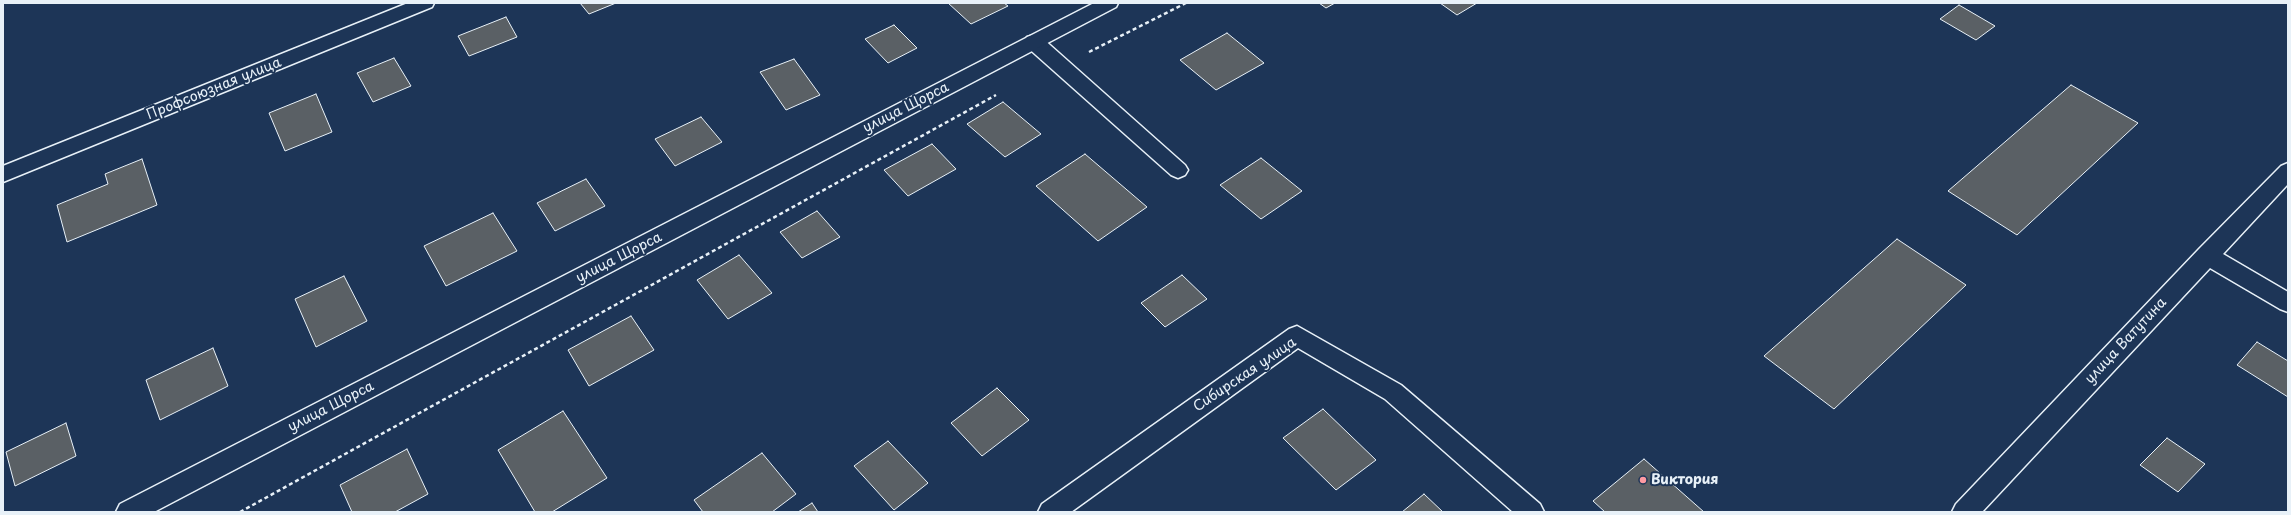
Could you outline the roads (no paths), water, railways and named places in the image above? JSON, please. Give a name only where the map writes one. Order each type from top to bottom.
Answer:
[{"type":"street","name":"Профсоюзная улица","points":[[3,174],[425,3]]},
{"type":"street","name":"улица Щорса","points":[[129,512],[1109,3]]},
{"type":"street","points":[[1034,42],[1178,170]]},
{"type":"street","name":"улица Ватутина","points":[[1965,512],[2207,254],[2288,171]]},
{"type":"street","points":[[2207,254],[2288,303]]},
{"type":"street","name":"Сибирская улица","points":[[1051,512],[1297,336],[1393,392],[1531,512]]},
{"type":"place","name":"Виктория","points":[[1643,480]]}]
